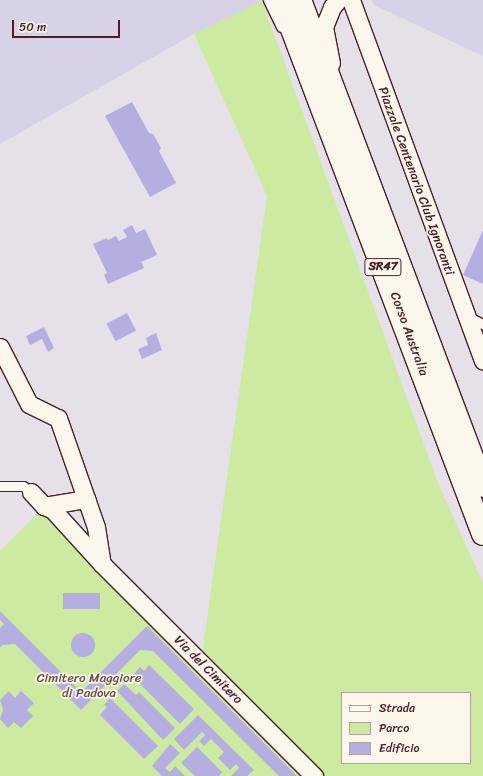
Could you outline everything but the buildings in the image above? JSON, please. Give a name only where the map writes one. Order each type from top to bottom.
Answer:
[{"type":"highway","name":"Corso Australia","points":[[281,0],[316,89],[483,534]]},
{"type":"highway","name":"Corso Australia","points":[[300,0],[483,486]]},
{"type":"street","points":[[338,0],[332,7],[324,27],[339,101]]},
{"type":"street","name":"Piazzale Centenario Club Ignoranti","points":[[351,0],[483,361]]},
{"type":"street","points":[[0,347],[29,404],[58,418],[96,527],[102,564]]},
{"type":"street","name":"Via del Cimitero","points":[[31,492],[44,506],[52,509],[102,564],[314,776]]},
{"type":"street","points":[[44,506],[86,499]]},
{"type":"lane","points":[[268,0],[316,89]]},
{"type":"lane","points":[[466,316],[483,324]]},
{"type":"lane","points":[[0,486],[23,486],[31,492]]},
{"type":"shaded area","points":[[0,0],[262,1],[194,34],[0,144]]},
{"type":"shaded area","points":[[371,0],[483,0],[483,56],[374,5]]},
{"type":"green space","points":[[262,1],[438,483],[483,583],[483,776],[325,776],[202,654],[267,196],[194,34]]},
{"type":"green space","name":"Cimitero Maggiore di Padova","points":[[40,511],[303,776],[0,776],[0,551]]}]
